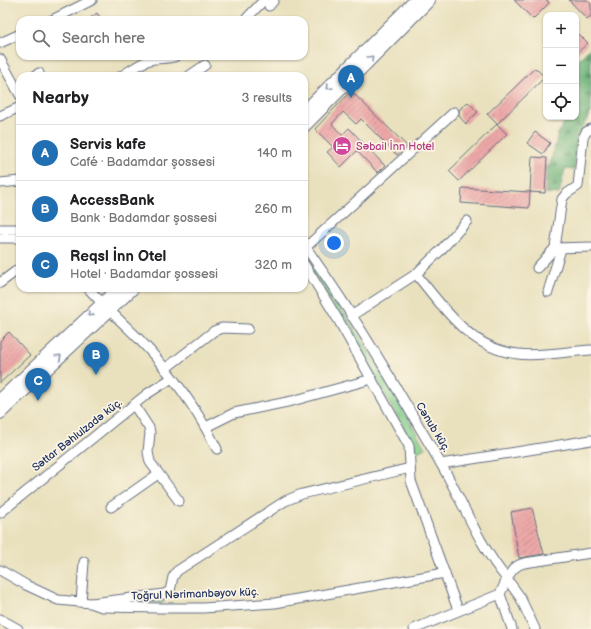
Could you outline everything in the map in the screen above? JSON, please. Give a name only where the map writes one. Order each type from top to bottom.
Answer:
[{"type":"main road","points":[[308,108],[416,0]]},
{"type":"main road","points":[[308,122],[429,0]]},
{"type":"main road","points":[[0,413],[105,307],[115,292]]},
{"type":"main road","points":[[0,400],[105,307],[127,292]]},
{"type":"street","points":[[60,16],[92,0]]},
{"type":"street","points":[[250,16],[269,2]]},
{"type":"street","points":[[0,42],[16,36]]},
{"type":"street","points":[[0,59],[16,82]]},
{"type":"street","points":[[128,72],[149,60]]},
{"type":"street","points":[[195,72],[205,65]]},
{"type":"street","points":[[0,116],[16,109]]},
{"type":"street","points":[[308,243],[454,112]]},
{"type":"street","points":[[548,292],[558,248],[562,199],[566,194],[578,186],[583,138],[586,132],[591,129]]},
{"type":"street","points":[[0,182],[16,182]]},
{"type":"street","points":[[351,316],[416,274],[440,251],[467,221]]},
{"type":"street","points":[[0,229],[16,229]]},
{"type":"street","points":[[0,238],[16,238]]},
{"type":"street","points":[[537,268],[558,248],[591,247]]},
{"type":"street","name":"Cənub küç.","points":[[308,251],[351,316],[441,464],[491,559],[520,597],[535,629]]},
{"type":"street","points":[[0,283],[16,271]]},
{"type":"street","points":[[308,271],[372,379],[409,446],[412,481],[458,610]]},
{"type":"street","points":[[416,274],[454,320],[469,335],[486,345],[504,352],[520,355],[591,350]]},
{"type":"street","points":[[92,292],[105,307],[138,338],[165,369],[206,427],[217,449]]},
{"type":"street","points":[[165,369],[214,331],[222,328],[248,329]]},
{"type":"street","name":"Səttar Bəhlulzadə küç.","points":[[0,513],[134,405],[172,378]]},
{"type":"street","points":[[206,427],[234,413],[292,401],[372,379]]},
{"type":"street","points":[[134,405],[149,428],[150,433],[148,452],[150,462],[179,501]]},
{"type":"street","points":[[441,464],[591,440]]},
{"type":"street","points":[[91,603],[164,594],[172,588],[173,577],[178,571],[285,500],[302,494],[410,468]]},
{"type":"street","points":[[111,507],[158,474]]},
{"type":"street","points":[[512,629],[500,594],[512,569],[517,565],[591,553]]},
{"type":"street","points":[[81,602],[84,562]]},
{"type":"street","name":"Toğrul Nərimanbəyov küç.","points":[[0,570],[58,600],[91,603],[102,607],[161,608],[253,605],[444,573]]},
{"type":"street","points":[[414,629],[500,594]]},
{"type":"street","points":[[0,619],[18,629]]},
{"type":"green space","points":[[591,47],[591,112],[577,137],[574,170],[565,169],[559,194],[545,193],[547,165],[549,168],[558,134],[565,120],[579,120],[579,59]]},
{"type":"green space","points":[[308,259],[365,344],[425,448],[415,453],[411,441],[342,320],[308,265]]},
{"type":"green space","points":[[164,600],[164,603],[101,605],[101,604]]},
{"type":"building","points":[[514,0],[547,0],[549,3],[533,19]]},
{"type":"building","points":[[569,0],[587,0],[591,4],[591,16],[587,19]]},
{"type":"building","points":[[579,34],[588,43],[579,51]]},
{"type":"building","points":[[535,68],[543,75],[543,79],[497,124],[487,114]]},
{"type":"building","points":[[351,91],[407,146],[397,155],[361,119],[356,124],[343,112],[332,124],[342,135],[349,128],[385,166],[378,173],[357,151],[341,167],[327,152],[333,147],[315,129]]},
{"type":"building","points":[[468,102],[478,112],[466,124],[459,116],[459,110]]},
{"type":"building","points":[[497,124],[507,134],[459,181],[449,171]]},
{"type":"building","points":[[535,132],[550,143],[543,154],[527,143]]},
{"type":"building","points":[[532,157],[547,158],[545,193],[530,192]]},
{"type":"building","points":[[462,188],[530,192],[529,208],[461,203]]},
{"type":"building","points":[[9,332],[30,355],[0,383],[0,341]]},
{"type":"building","points":[[532,508],[544,554],[519,558],[511,512]]},
{"type":"place","name":"Servis kafe","points":[[351,98]]},
{"type":"place","name":"Səbail İnn Hotel","points":[[342,146]]},
{"type":"place","name":"AccessBank","points":[[96,375]]},
{"type":"place","name":"Reqsl İnn Otel","points":[[38,401]]}]
